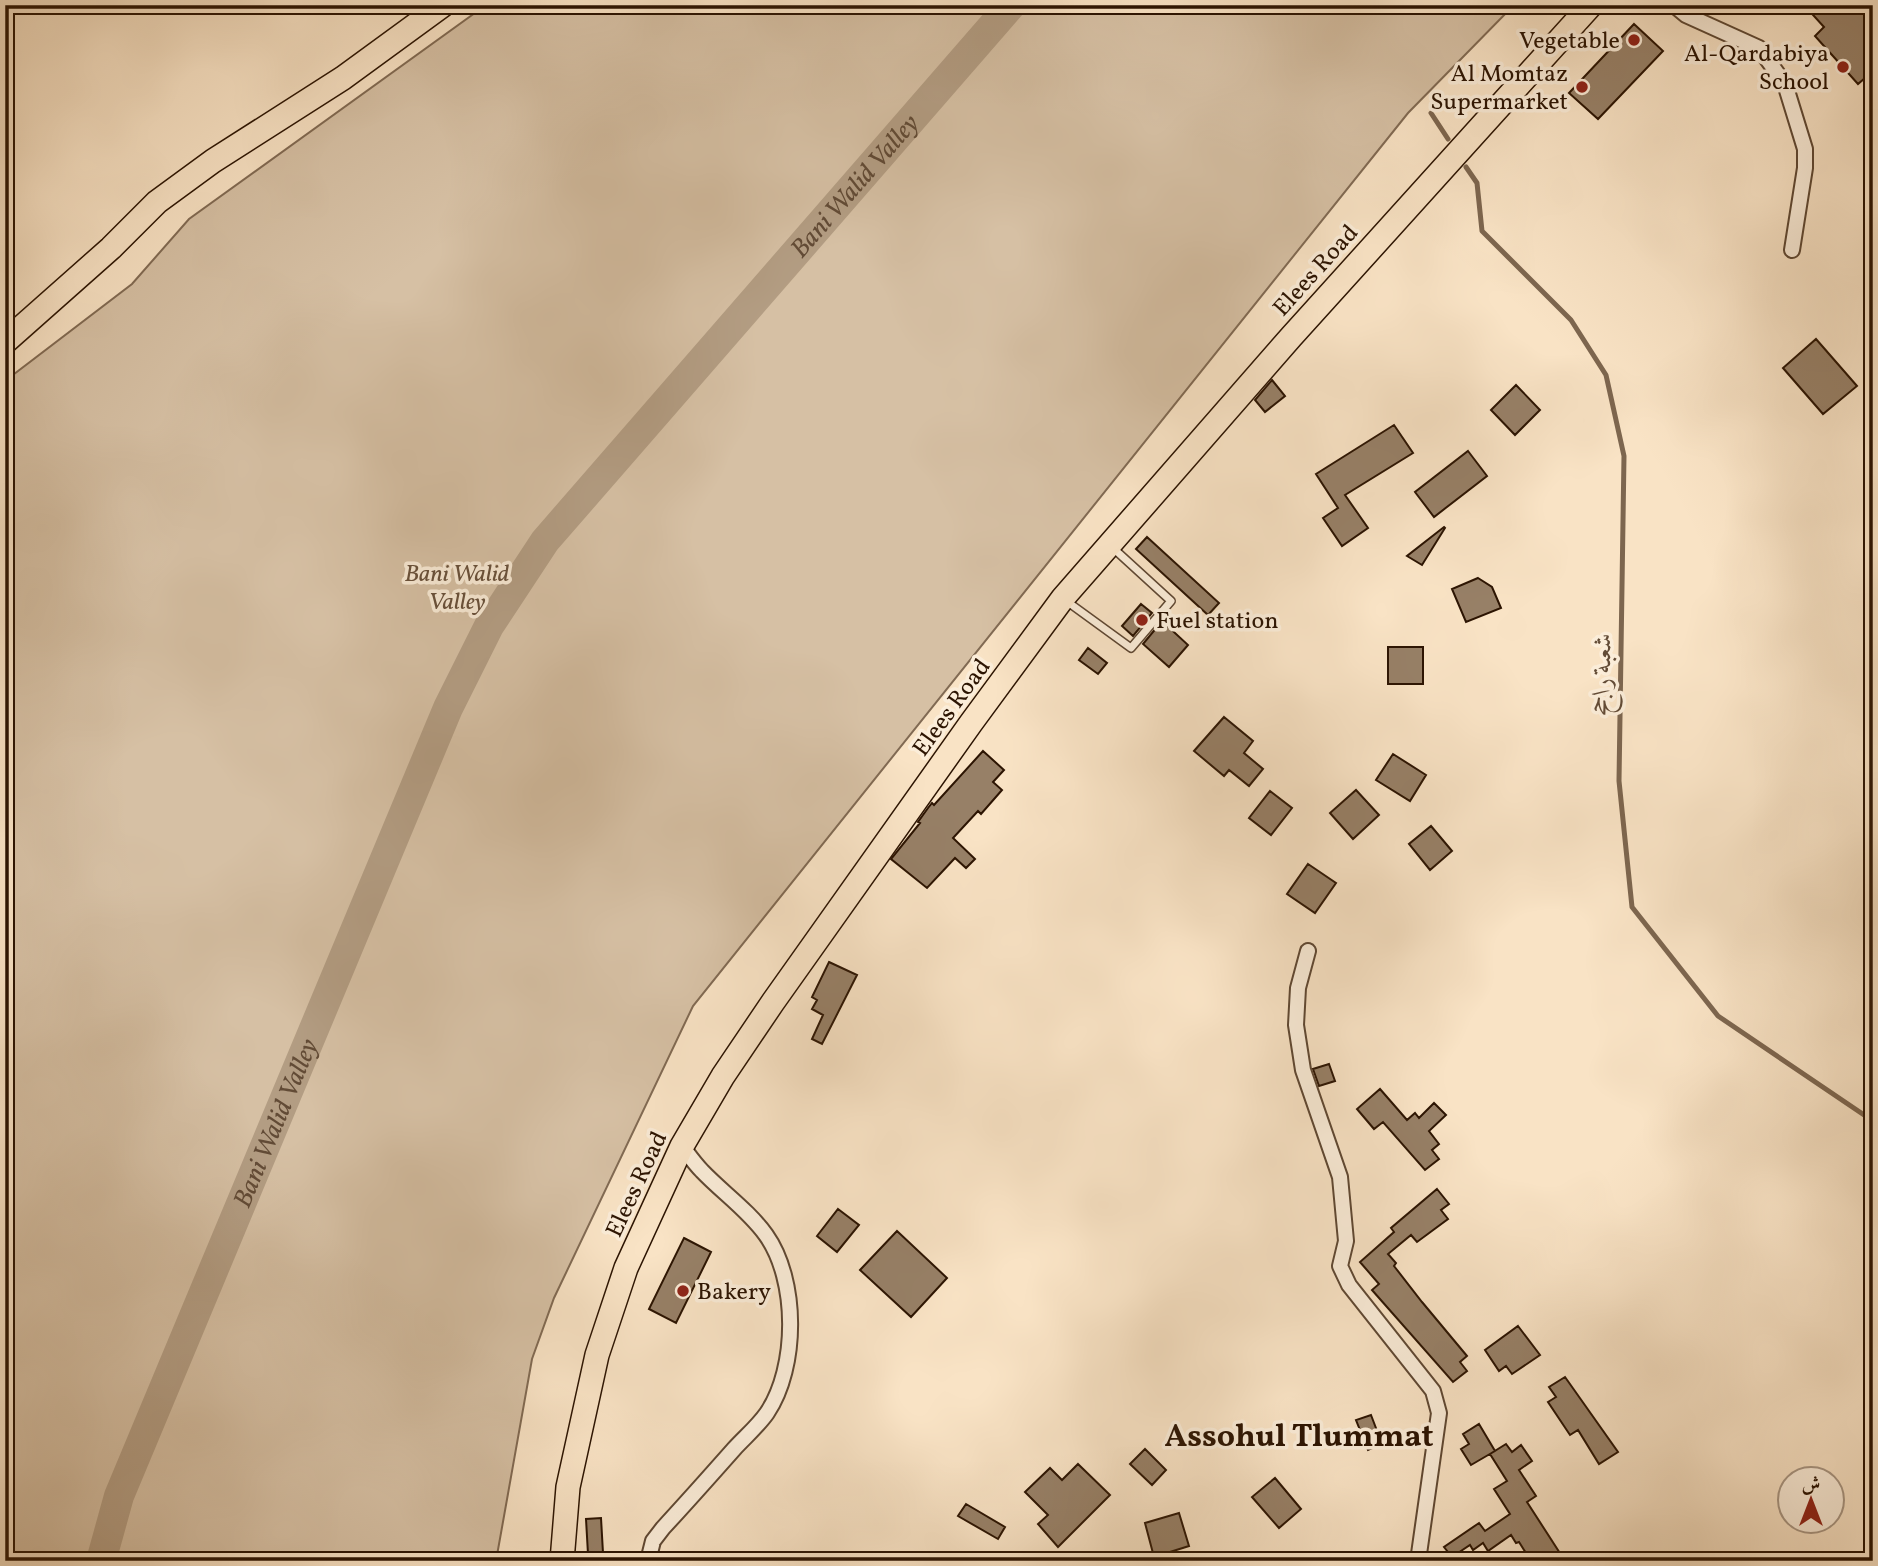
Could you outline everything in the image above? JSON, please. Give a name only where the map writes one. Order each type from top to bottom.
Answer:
[{"type":"main road","points":[[5,342],[111,248],[157,202],[213,161],[343,78],[443,5]]},
{"type":"main road","name":"Elees Road","points":[[562,1561],[568,1486],[597,1355],[626,1268],[681,1146],[723,1076],[772,1002],[1063,598],[1291,337],[1591,5]]},
{"type":"street","points":[[1674,5],[1686,15],[1759,48],[1785,83],[1805,149],[1805,168],[1792,250]]},
{"type":"street","points":[[1308,951],[1298,988],[1296,1025],[1303,1070],[1340,1177],[1346,1241],[1340,1266],[1349,1285],[1433,1391],[1438,1413],[1418,1561]]},
{"type":"street","points":[[648,1561],[653,1541],[663,1528],[767,1412],[783,1378],[789,1341],[790,1310],[786,1275],[775,1250],[738,1203],[701,1170],[681,1146]]},
{"type":"lane","points":[[1063,598],[1131,648],[1171,601],[1110,545]]},
{"type":"green space","name":"Bani Walid Valley","points":[[486,5],[1514,5],[1408,113],[693,1006],[554,1298],[532,1359],[496,1561],[5,1561],[5,381],[132,284],[189,219]]},
{"type":"building","points":[[1804,5],[1865,5],[1873,14],[1873,71],[1858,84],[1815,36],[1824,27]]},
{"type":"building","points":[[1634,24],[1663,51],[1598,119],[1569,93]]},
{"type":"building","points":[[1816,339],[1857,386],[1823,414],[1783,368]]},
{"type":"building","points":[[1272,380],[1285,396],[1265,412],[1255,400]]},
{"type":"building","points":[[1516,385],[1540,410],[1515,435],[1491,410]]},
{"type":"building","points":[[1394,425],[1413,453],[1345,495],[1368,528],[1342,546],[1323,518],[1338,508],[1316,474]]},
{"type":"building","points":[[1468,451],[1487,476],[1434,517],[1415,492]]},
{"type":"building","points":[[1444,527],[1422,565],[1407,556]]},
{"type":"building","points":[[1147,537],[1219,603],[1208,615],[1136,549]]},
{"type":"building","points":[[1478,578],[1492,587],[1501,608],[1466,622],[1452,589]]},
{"type":"building","points":[[1141,604],[1152,613],[1133,636],[1122,626]]},
{"type":"building","points":[[1162,621],[1188,645],[1169,667],[1143,644]]},
{"type":"building","points":[[1388,647],[1423,647],[1423,684],[1388,684]]},
{"type":"building","points":[[1088,648],[1107,663],[1098,674],[1079,660]]},
{"type":"building","points":[[1224,717],[1253,741],[1244,753],[1263,769],[1249,786],[1229,770],[1224,776],[1194,751]]},
{"type":"building","points":[[983,751],[1004,770],[993,782],[1002,790],[981,814],[978,811],[953,838],[975,859],[966,868],[955,858],[927,888],[891,859],[920,823],[918,822],[932,803],[934,805]]},
{"type":"building","points":[[1393,754],[1426,775],[1410,801],[1376,780]]},
{"type":"building","points":[[1356,790],[1379,815],[1353,839],[1330,813]]},
{"type":"building","points":[[1270,791],[1292,808],[1271,835],[1249,818]]},
{"type":"building","points":[[1431,826],[1452,851],[1430,870],[1409,844]]},
{"type":"building","points":[[1308,864],[1336,883],[1315,913],[1287,894]]},
{"type":"building","points":[[829,962],[857,975],[822,1044],[812,1039],[823,1015],[812,1009],[817,1000],[812,997]]},
{"type":"building","points":[[1329,1064],[1335,1081],[1319,1086],[1313,1069]]},
{"type":"building","points":[[1380,1089],[1407,1120],[1415,1113],[1419,1118],[1434,1103],[1446,1115],[1429,1131],[1439,1144],[1432,1150],[1439,1159],[1425,1170],[1383,1122],[1374,1129],[1357,1109]]},
{"type":"building","points":[[1437,1189],[1449,1204],[1441,1210],[1448,1219],[1417,1242],[1411,1235],[1388,1254],[1396,1263],[1394,1266],[1467,1356],[1460,1362],[1467,1371],[1453,1382],[1372,1290],[1379,1284],[1360,1262],[1394,1232],[1391,1228]]},
{"type":"building","points":[[838,1209],[859,1225],[837,1252],[817,1236]]},
{"type":"building","points":[[897,1231],[947,1278],[911,1317],[860,1270]]},
{"type":"building","points":[[684,1238],[711,1252],[676,1323],[649,1309]]},
{"type":"building","points":[[1518,1326],[1540,1355],[1512,1374],[1506,1366],[1499,1371],[1485,1350]]},
{"type":"building","points":[[1565,1377],[1618,1452],[1599,1464],[1578,1430],[1570,1435],[1548,1402],[1556,1397],[1549,1387]]},
{"type":"building","points":[[1371,1415],[1382,1444],[1368,1450],[1356,1420]]},
{"type":"building","points":[[1479,1424],[1495,1451],[1471,1465],[1461,1449],[1469,1444],[1463,1434]]},
{"type":"building","points":[[1506,1444],[1512,1452],[1521,1445],[1532,1461],[1519,1470],[1536,1496],[1527,1502],[1565,1561],[1531,1561],[1511,1535],[1488,1551],[1483,1543],[1473,1550],[1470,1545],[1452,1557],[1444,1547],[1479,1523],[1485,1531],[1510,1514],[1494,1489],[1507,1481],[1490,1454]]},
{"type":"building","points":[[1145,1449],[1166,1470],[1152,1485],[1130,1464]]},
{"type":"building","points":[[1078,1464],[1110,1495],[1058,1547],[1038,1524],[1048,1515],[1025,1492],[1050,1468],[1062,1480]]},
{"type":"building","points":[[1275,1478],[1301,1509],[1279,1528],[1252,1497]]},
{"type":"building","points":[[966,1504],[1005,1527],[998,1539],[958,1516]]},
{"type":"building","points":[[1179,1513],[1189,1546],[1154,1557],[1145,1523]]},
{"type":"building","points":[[601,1518],[603,1553],[588,1554],[586,1519]]},
{"type":"waterway","name":"Bani Walid Valley","points":[[101,1561],[119,1496],[448,708],[489,626],[545,541],[1011,5]]},
{"type":"waterway","points":[[1431,113],[1448,139]]},
{"type":"waterway","name":"شعبة راجح","points":[[1466,167],[1477,183],[1482,231],[1571,320],[1606,375],[1624,456],[1619,781],[1632,907],[1718,1016],[1873,1121]]},
{"type":"place","name":"Vegetable","points":[[1634,40]]},
{"type":"place","name":"Al-Qardabiya School","points":[[1843,67]]},
{"type":"place","name":"Al Momtaz Supermarket","points":[[1582,87]]},
{"type":"place","name":"Fuel station","points":[[1142,620]]},
{"type":"place","name":"Bakery","points":[[683,1291]]},
{"type":"district","name":"Assohul Tlummat","points":[[1299,1435]]}]
